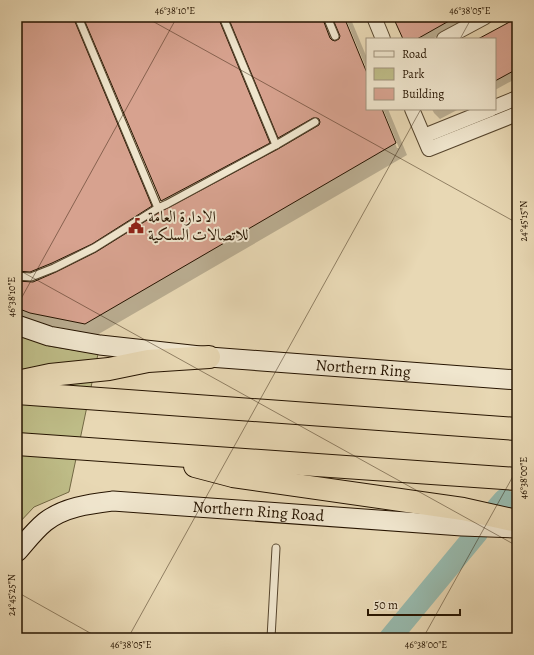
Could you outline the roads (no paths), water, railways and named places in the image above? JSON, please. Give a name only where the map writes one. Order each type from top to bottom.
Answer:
[{"type":"highway","points":[[17,382],[50,375],[109,369],[148,361],[209,357]]},
{"type":"highway","points":[[17,393],[517,429]]},
{"type":"highway","points":[[17,444],[517,480]]},
{"type":"highway","points":[[145,453],[233,476],[464,508],[517,521]]},
{"type":"main road","name":"Northern Ring","points":[[17,325],[49,336],[100,345],[209,357],[517,380]]},
{"type":"main road","name":"Northern Ring Road","points":[[17,552],[45,522],[63,511],[85,504],[113,501],[454,525],[517,528]]},
{"type":"street","points":[[374,17],[383,38]]},
{"type":"street","points":[[446,38],[484,17]]},
{"type":"street","points":[[496,107],[517,98]]},
{"type":"street","points":[[412,110],[427,143]]},
{"type":"street","points":[[427,143],[489,110]]},
{"type":"street","points":[[427,143],[517,114]]},
{"type":"lane","points":[[78,17],[158,208]]},
{"type":"lane","points":[[223,17],[276,145]]},
{"type":"lane","points":[[327,17],[335,36]]},
{"type":"lane","points":[[17,276],[31,276],[54,268],[94,248],[158,208],[276,145],[315,122]]},
{"type":"lane","points":[[271,638],[276,548]]},
{"type":"waterway","points":[[497,508],[504,500]]},
{"type":"waterway","points":[[390,638],[477,533]]},
{"type":"place","name":"الادارة العامة للاتصالات السلكية","points":[[136,226]]}]
